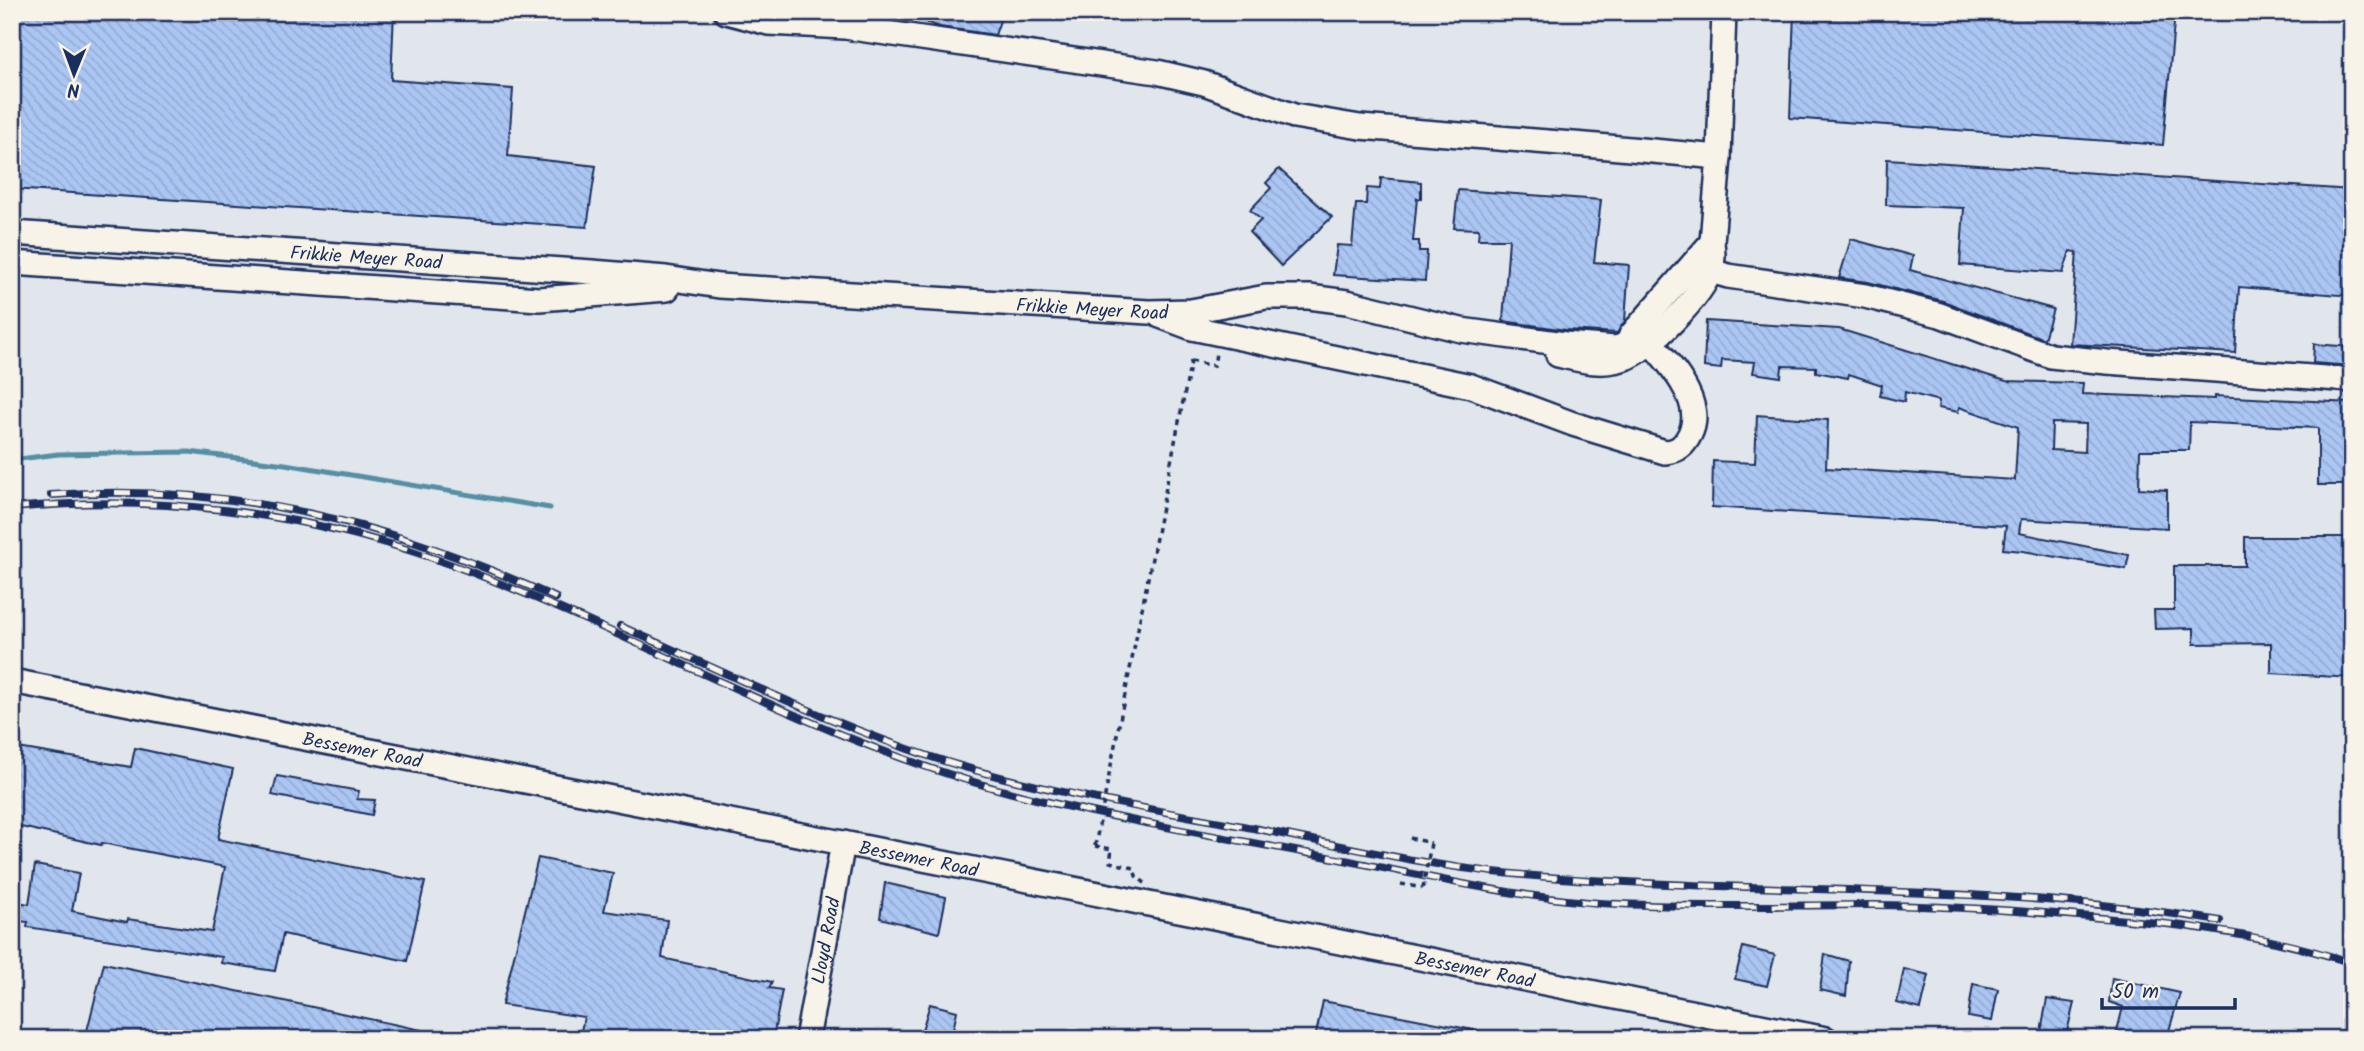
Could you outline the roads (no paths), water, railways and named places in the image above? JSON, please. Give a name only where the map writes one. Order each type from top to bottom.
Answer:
[{"type":"street","points":[[726,12],[768,23],[845,27],[1157,72],[1187,78],[1294,116],[1360,127],[1719,158]]},
{"type":"street","points":[[1149,312],[1192,328],[1471,386],[1573,424],[1672,452],[1684,444],[1691,433],[1694,411],[1684,385],[1643,335],[1703,266],[1712,242],[1719,158],[1724,12]]},
{"type":"street","name":"Frikkie Meyer Road","points":[[12,233],[604,273],[719,286],[1149,312],[1191,310],[1266,297],[1309,297],[1347,302],[1461,330],[1565,344],[1621,348],[1643,335]]},
{"type":"street","name":"Frikkie Meyer Road","points":[[12,263],[539,299],[719,286]]},
{"type":"street","points":[[1703,266],[1745,280],[1865,296],[1927,312],[2051,356],[2352,380]]},
{"type":"street","name":"Bessemer Road","points":[[12,681],[1826,1039]]},
{"type":"street","name":"Lloyd Road","points":[[807,1039],[843,843]]},
{"type":"waterway","points":[[12,460],[58,454],[189,452],[285,464],[550,508]]},
{"type":"railway","points":[[51,495],[183,495],[310,513],[433,548],[556,598]]},
{"type":"railway","points":[[12,508],[65,504],[171,505],[276,518],[379,541],[506,586],[804,719],[880,750],[957,777],[1036,799],[1151,824],[1481,887],[1584,902],[1714,906],[1873,905],[2045,913],[2166,924],[2260,938],[2352,963]]},
{"type":"railway","points":[[620,626],[835,721],[949,763],[1035,786],[1415,860],[1513,874],[1601,881],[1956,894],[2044,900],[2132,908],[2220,921]]}]
